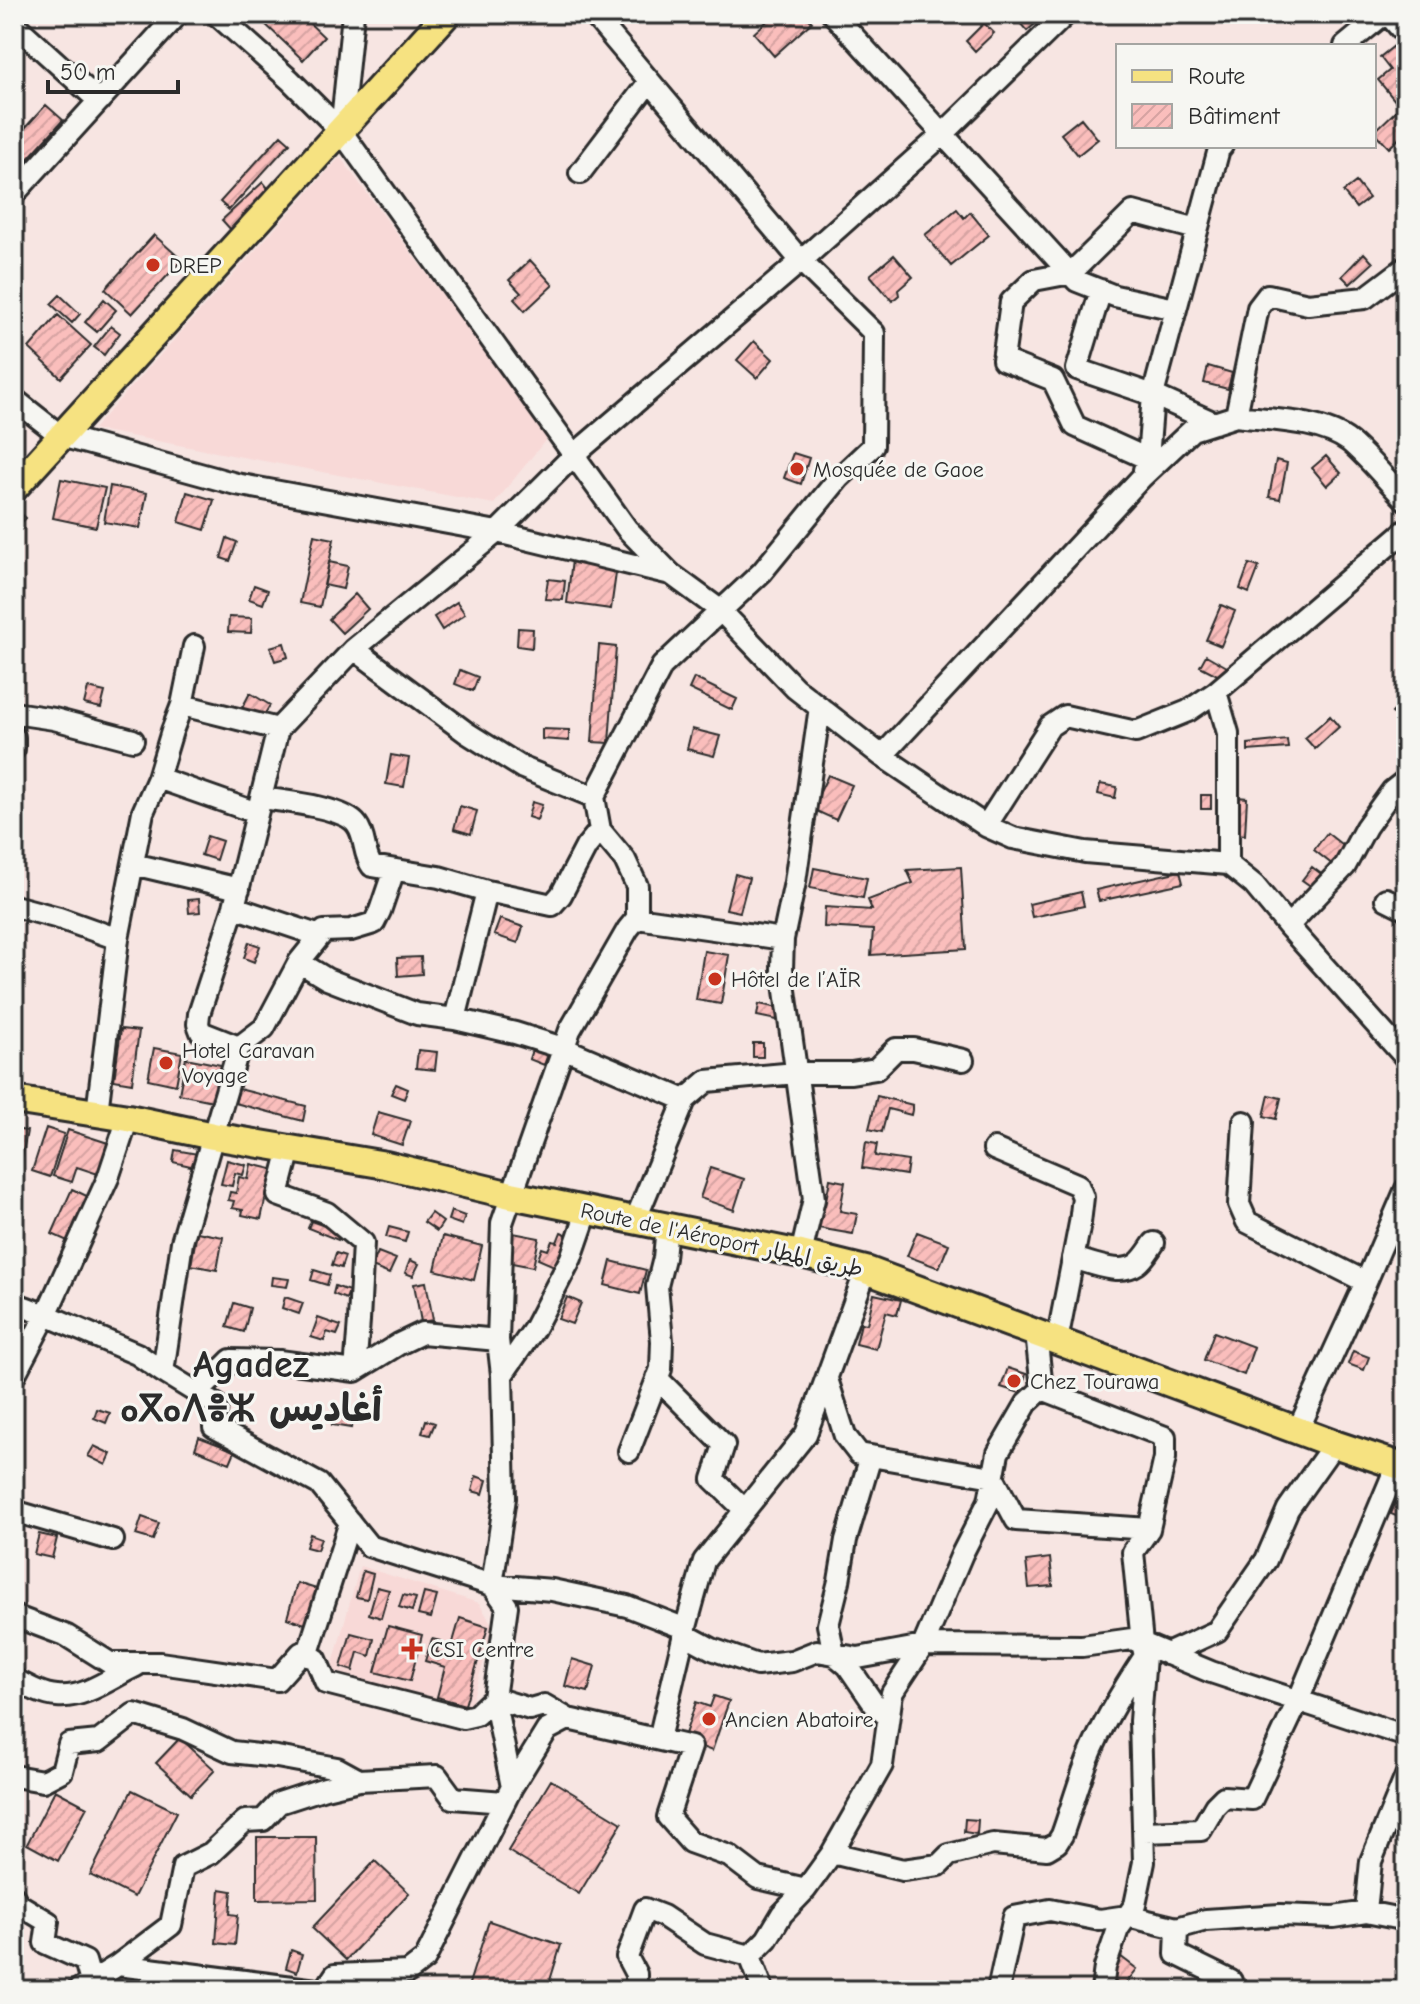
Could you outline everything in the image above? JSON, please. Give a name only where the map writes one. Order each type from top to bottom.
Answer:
[{"type":"main road","points":[[14,488],[447,14]]},
{"type":"main road","name":"Route de l'Aéroport طريق المطار","points":[[14,1100],[386,1165],[511,1195],[866,1270],[1401,1467]]},
{"type":"street","points":[[14,194],[178,14]]},
{"type":"street","points":[[216,14],[341,131],[627,529],[671,574],[720,610],[795,688],[882,756],[986,826],[1013,838],[1085,852],[1228,864],[1254,885],[1406,1058]]},
{"type":"street","points":[[341,131],[353,14]]},
{"type":"street","points":[[508,1795],[494,1698],[507,1606],[492,1585],[505,1498],[502,1375],[498,1340],[502,1223],[570,1030],[637,918],[637,886],[625,860],[600,830],[594,797],[662,666],[762,572],[839,478],[873,446],[874,333],[801,261],[593,14]]},
{"type":"street","points":[[833,14],[1077,281],[1115,296],[1175,309]]},
{"type":"street","points":[[239,1047],[201,1032],[199,1014],[236,898],[278,729],[354,649],[497,532],[574,455],[801,261],[942,135],[1066,14]]},
{"type":"street","points":[[1348,44],[1386,14],[1406,35]]},
{"type":"street","points":[[14,24],[99,101]]},
{"type":"street","points":[[580,173],[649,82]]},
{"type":"street","points":[[1145,468],[1153,395],[1220,148]]},
{"type":"street","points":[[1145,468],[1075,426],[1053,380],[1003,360],[1011,302],[1034,280],[1071,273],[1133,212],[1197,229]]},
{"type":"street","points":[[1236,416],[1258,308],[1268,295],[1308,304],[1365,298],[1406,267]]},
{"type":"street","points":[[1077,369],[1101,290]]},
{"type":"street","points":[[1053,380],[1077,369],[1153,395],[1215,423]]},
{"type":"street","points":[[14,399],[61,436],[236,484],[497,532],[671,574]]},
{"type":"street","points":[[882,756],[1145,468],[1192,430],[1236,416],[1325,429],[1349,441],[1406,500]]},
{"type":"street","points":[[986,826],[1050,726],[1065,716],[1136,732],[1188,711],[1216,692],[1406,530]]},
{"type":"street","points":[[97,1113],[118,939],[143,812],[158,778],[182,705],[194,646]]},
{"type":"street","points":[[354,649],[467,733],[523,768],[594,797]]},
{"type":"street","points":[[1216,692],[1228,733],[1228,864]]},
{"type":"street","points":[[182,705],[278,729]]},
{"type":"street","points":[[801,1254],[814,1199],[782,969],[783,939],[795,882],[820,707]]},
{"type":"street","points":[[14,713],[54,719],[133,740]]},
{"type":"street","points":[[14,737],[14,749]]},
{"type":"street","points":[[158,778],[259,805],[319,807],[352,819],[359,827],[372,866],[439,877],[552,905],[561,895],[586,847],[600,830]]},
{"type":"street","points":[[1288,926],[1345,866],[1366,827],[1392,791],[1406,780]]},
{"type":"street","points":[[133,864],[236,898],[320,936]]},
{"type":"street","points":[[163,1372],[182,1242],[239,1047],[264,1028],[299,962],[324,931],[351,930],[374,923],[394,870]]},
{"type":"street","points":[[455,1019],[487,891]]},
{"type":"street","points":[[1386,899],[1406,909]]},
{"type":"street","points":[[14,906],[118,939]]},
{"type":"street","points":[[637,918],[783,939]]},
{"type":"street","points":[[299,962],[327,979],[417,1014],[455,1019],[563,1048],[685,1100]]},
{"type":"street","points":[[635,1221],[685,1100],[707,1081],[876,1069],[896,1049],[914,1049],[963,1060]]},
{"type":"street","points":[[14,1376],[46,1315],[108,1178],[128,1118]]},
{"type":"street","points":[[1244,1122],[1239,1204],[1247,1222],[1366,1282]]},
{"type":"street","points":[[290,1149],[278,1195],[327,1213],[363,1243],[355,1371]]},
{"type":"street","points":[[750,1956],[767,1939],[782,1914],[806,1889],[832,1853],[882,1765],[892,1693],[923,1646],[962,1554],[989,1501],[998,1453],[1027,1403],[1042,1389],[1047,1337],[1073,1258],[1083,1197],[1078,1185],[994,1149]]},
{"type":"street","points":[[1298,1430],[1406,1189]]},
{"type":"street","points":[[502,1375],[540,1317],[571,1258],[588,1209]]},
{"type":"street","points":[[629,1451],[661,1369],[657,1286],[667,1226]]},
{"type":"street","points":[[1073,1258],[1117,1270],[1129,1268],[1142,1259],[1154,1243]]},
{"type":"street","points":[[659,1739],[704,1561],[806,1434],[866,1270]]},
{"type":"street","points":[[14,1303],[137,1354],[217,1405],[214,1427],[319,1484],[369,1546],[492,1585],[552,1590],[627,1606],[685,1632],[712,1649],[757,1665],[792,1661],[817,1651],[858,1658],[923,1646],[1082,1646],[1132,1639],[1143,1650],[1167,1654],[1211,1672],[1406,1736]]},
{"type":"street","points":[[198,1393],[231,1360],[279,1361],[355,1371],[422,1333],[498,1340]]},
{"type":"street","points":[[657,1378],[724,1445],[713,1479],[745,1510]]},
{"type":"street","points":[[827,1379],[845,1436],[859,1454],[993,1477]]},
{"type":"street","points":[[1042,1389],[1165,1437],[1165,1458],[1149,1529],[1133,1552],[1143,1650],[1140,1721],[1144,1862],[1135,1905],[1118,1929],[1105,1967],[1102,1990]]},
{"type":"street","points":[[1167,1654],[1217,1631],[1266,1560],[1288,1509],[1334,1444]]},
{"type":"street","points":[[871,1456],[846,1540],[828,1625],[834,1654],[848,1666],[874,1704],[888,1717]]},
{"type":"street","points":[[1144,1832],[1201,1830],[1224,1797],[1252,1799],[1401,1467]]},
{"type":"street","points":[[993,1477],[1016,1520],[1149,1529]]},
{"type":"street","points":[[14,1511],[113,1540]]},
{"type":"street","points":[[307,1656],[350,1522]]},
{"type":"street","points":[[14,1616],[67,1636],[110,1663],[160,1663],[277,1680],[301,1653],[316,1659],[326,1683],[463,1718],[476,1715],[494,1698]]},
{"type":"street","points":[[832,1853],[903,1870],[939,1865],[949,1855],[993,1844],[1047,1849],[1057,1843],[1087,1761],[1143,1650]]},
{"type":"street","points":[[14,1679],[35,1690],[57,1696],[76,1694],[144,1663]]},
{"type":"street","points":[[494,1698],[530,1709],[544,1705],[568,1719],[691,1747],[668,1817],[690,1842],[729,1856],[758,1878],[806,1889]]},
{"type":"street","points":[[14,1776],[43,1781],[62,1771],[69,1744],[99,1741],[134,1714],[183,1729],[232,1752],[337,1768],[359,1780]]},
{"type":"street","points":[[325,1990],[335,1975],[408,1981],[425,1959],[508,1795],[547,1730],[568,1719]]},
{"type":"street","points":[[84,1986],[171,1925],[183,1867],[211,1853],[245,1821],[263,1820],[279,1803],[359,1780],[437,1776],[453,1798],[508,1795]]},
{"type":"street","points":[[1366,1912],[1371,1861],[1406,1776]]},
{"type":"street","points":[[14,1897],[18,1904],[48,1922],[45,1943],[85,1961],[84,1986]]},
{"type":"street","points":[[636,1990],[636,1974],[627,1957],[645,1909],[663,1916],[705,1944],[750,1956]]},
{"type":"street","points":[[998,1990],[1014,1917],[1050,1910],[1100,1920],[1127,1916],[1177,1928],[1206,1920],[1280,1915],[1334,1917],[1366,1912],[1406,1920]]},
{"type":"street","points":[[1177,1928],[1176,1954],[1231,1981],[1229,1990]]},
{"type":"street","points":[[750,1956],[763,1990]]},
{"type":"street","points":[[118,1965],[317,1990]]},
{"type":"shaded area","points":[[340,157],[548,437],[494,504],[93,429]]},
{"type":"shaded area","name":"CSI Centre","points":[[360,1566],[479,1603],[494,1628],[469,1710],[331,1671]]},
{"type":"building","points":[[270,14],[300,14],[324,37],[303,60],[263,22]]},
{"type":"building","points":[[775,14],[805,14],[812,22],[774,56],[754,33]]},
{"type":"building","points":[[1012,14],[1044,14],[1045,15],[1027,31]]},
{"type":"building","points":[[984,23],[994,33],[975,51],[966,41]]},
{"type":"building","points":[[1394,46],[1406,62],[1406,94],[1396,102],[1378,80],[1390,70],[1380,57]]},
{"type":"building","points":[[46,105],[63,120],[14,174],[14,140]]},
{"type":"building","points":[[1398,109],[1406,117],[1406,132],[1389,148],[1376,130]]},
{"type":"building","points":[[1081,118],[1098,139],[1078,155],[1061,134]]},
{"type":"building","points":[[281,135],[290,143],[229,210],[220,202]]},
{"type":"building","points":[[263,182],[272,193],[232,231],[222,220]]},
{"type":"building","points":[[1356,182],[1369,198],[1356,208],[1343,192]]},
{"type":"building","points":[[957,209],[964,218],[970,212],[989,235],[951,266],[925,235]]},
{"type":"building","points":[[154,235],[182,260],[132,314],[105,289]]},
{"type":"building","points":[[1364,253],[1373,263],[1350,284],[1342,276]]},
{"type":"building","points":[[894,255],[913,277],[898,290],[899,295],[892,301],[870,275]]},
{"type":"building","points":[[530,260],[553,285],[525,311],[514,299],[521,293],[509,280]]},
{"type":"building","points":[[60,295],[80,314],[72,323],[51,304]]},
{"type":"building","points":[[104,299],[116,310],[97,332],[85,322]]},
{"type":"building","points":[[58,315],[91,345],[61,378],[29,348]]},
{"type":"building","points":[[111,326],[120,333],[104,355],[94,347]]},
{"type":"building","points":[[754,341],[773,359],[757,378],[737,360]]},
{"type":"building","points":[[1208,366],[1232,373],[1228,389],[1204,383]]},
{"type":"building","points":[[793,453],[809,458],[801,484],[784,478]]},
{"type":"building","points":[[1326,456],[1341,473],[1327,486],[1312,468]]},
{"type":"building","points":[[1276,460],[1287,463],[1280,499],[1269,497]]},
{"type":"building","points":[[61,479],[105,488],[96,527],[53,518]]},
{"type":"building","points":[[110,486],[147,493],[140,528],[104,522]]},
{"type":"building","points":[[187,492],[214,500],[205,530],[179,522]]},
{"type":"building","points":[[14,510],[26,518],[14,530]]},
{"type":"building","points":[[314,535],[334,539],[320,607],[300,603]]},
{"type":"building","points":[[227,538],[237,542],[230,561],[221,558]]},
{"type":"building","points":[[572,560],[617,566],[611,609],[567,603]]},
{"type":"building","points":[[329,562],[348,566],[343,589],[324,585]]},
{"type":"building","points":[[1249,564],[1259,567],[1249,593],[1240,589]]},
{"type":"building","points":[[548,579],[565,581],[563,600],[545,599]]},
{"type":"building","points":[[254,585],[268,590],[263,604],[249,599]]},
{"type":"building","points":[[355,594],[368,609],[342,633],[329,619]]},
{"type":"building","points":[[457,602],[465,614],[442,630],[434,617]]},
{"type":"building","points":[[1221,605],[1235,611],[1221,646],[1206,640]]},
{"type":"building","points":[[229,617],[252,618],[251,633],[228,632]]},
{"type":"building","points":[[518,628],[533,629],[532,648],[517,646]]},
{"type":"building","points":[[284,643],[288,657],[275,661],[270,647]]},
{"type":"building","points":[[599,645],[616,647],[609,743],[592,742]]},
{"type":"building","points":[[1206,655],[1227,667],[1221,677],[1200,666]]},
{"type":"building","points":[[460,670],[478,677],[473,691],[455,684]]},
{"type":"building","points":[[694,678],[737,699],[732,710],[689,689]]},
{"type":"building","points":[[88,688],[105,692],[101,708],[84,704]]},
{"type":"building","points":[[250,693],[270,705],[262,719],[242,708]]},
{"type":"building","points":[[1403,702],[1406,705],[1406,725],[1392,713]]},
{"type":"building","points":[[1330,716],[1339,727],[1315,749],[1305,738]]},
{"type":"building","points":[[542,729],[569,730],[569,741],[542,739]]},
{"type":"building","points":[[692,729],[720,736],[714,756],[687,749]]},
{"type":"building","points":[[1287,740],[1288,748],[1248,751],[1248,744]]},
{"type":"building","points":[[391,755],[409,758],[404,787],[386,784]]},
{"type":"building","points":[[828,775],[852,785],[836,820],[812,809]]},
{"type":"building","points":[[1100,784],[1117,787],[1115,798],[1098,794]]},
{"type":"building","points":[[1201,795],[1211,795],[1211,809],[1201,809]]},
{"type":"building","points":[[1238,797],[1247,798],[1245,835],[1236,834]]},
{"type":"building","points":[[532,802],[542,805],[537,820],[528,817]]},
{"type":"building","points":[[460,806],[477,811],[471,834],[454,829]]},
{"type":"building","points":[[1327,833],[1346,848],[1333,865],[1314,850]]},
{"type":"building","points":[[207,836],[222,841],[216,860],[201,855]]},
{"type":"building","points":[[961,867],[966,949],[871,955],[873,930],[824,927],[825,907],[872,910],[868,900],[913,883],[907,870]]},
{"type":"building","points":[[1312,867],[1324,876],[1315,889],[1302,880]]},
{"type":"building","points":[[814,868],[867,878],[863,898],[810,888]]},
{"type":"building","points":[[1180,871],[1183,883],[1099,901],[1096,890]]},
{"type":"building","points":[[735,874],[749,878],[740,912],[726,909]]},
{"type":"building","points":[[1081,892],[1084,906],[1032,917],[1029,904]]},
{"type":"building","points":[[199,899],[200,912],[189,913],[188,900]]},
{"type":"building","points":[[500,919],[523,927],[518,943],[494,935]]},
{"type":"building","points":[[249,942],[260,946],[254,962],[244,958]]},
{"type":"building","points":[[704,951],[729,955],[721,1004],[696,1000]]},
{"type":"building","points":[[421,957],[422,974],[398,976],[397,958]]},
{"type":"building","points":[[759,1004],[779,1008],[777,1020],[757,1016]]},
{"type":"building","points":[[121,1029],[139,1031],[132,1083],[114,1080]]},
{"type":"building","points":[[753,1043],[763,1043],[763,1057],[753,1057]]},
{"type":"building","points":[[533,1047],[548,1054],[544,1065],[529,1059]]},
{"type":"building","points":[[154,1048],[182,1053],[176,1085],[148,1079]]},
{"type":"building","points":[[418,1050],[437,1052],[435,1070],[416,1068]]},
{"type":"building","points":[[186,1058],[221,1065],[213,1101],[179,1094]]},
{"type":"building","points":[[396,1084],[408,1089],[404,1099],[391,1094]]},
{"type":"building","points":[[239,1089],[306,1106],[303,1121],[235,1103]]},
{"type":"building","points":[[1269,1095],[1281,1098],[1276,1119],[1264,1116]]},
{"type":"building","points":[[877,1096],[913,1105],[911,1115],[888,1109],[882,1132],[869,1129]]},
{"type":"building","points":[[378,1112],[410,1121],[402,1145],[371,1135]]},
{"type":"building","points":[[46,1128],[64,1134],[50,1177],[32,1171]]},
{"type":"building","points":[[14,1129],[27,1131],[19,1173],[14,1172]]},
{"type":"building","points":[[68,1130],[111,1144],[101,1175],[77,1167],[72,1182],[53,1176]]},
{"type":"building","points":[[866,1142],[877,1144],[875,1156],[908,1161],[906,1175],[862,1168]]},
{"type":"building","points":[[175,1150],[198,1154],[195,1167],[173,1162]]},
{"type":"building","points":[[227,1160],[246,1165],[243,1175],[235,1173],[232,1186],[221,1184]]},
{"type":"building","points":[[251,1164],[276,1170],[272,1188],[268,1187],[261,1219],[242,1215],[243,1210],[232,1208],[234,1201],[228,1200],[230,1192],[236,1193],[239,1177],[248,1179]]},
{"type":"building","points":[[710,1168],[744,1179],[734,1210],[700,1198]]},
{"type":"building","points":[[830,1179],[845,1182],[840,1211],[857,1214],[853,1234],[818,1228]]},
{"type":"building","points":[[72,1189],[93,1199],[74,1244],[52,1234]]},
{"type":"building","points":[[451,1211],[465,1216],[462,1225],[448,1220]]},
{"type":"building","points":[[431,1213],[443,1222],[437,1231],[424,1222]]},
{"type":"building","points":[[311,1221],[341,1232],[338,1240],[308,1228]]},
{"type":"building","points":[[389,1227],[408,1232],[405,1242],[386,1237]]},
{"type":"building","points":[[197,1232],[223,1237],[217,1270],[191,1265]]},
{"type":"building","points":[[561,1232],[573,1237],[561,1269],[538,1259],[542,1248],[548,1250],[552,1241],[557,1242]]},
{"type":"building","points":[[917,1232],[949,1244],[939,1268],[907,1256]]},
{"type":"building","points":[[513,1233],[539,1238],[533,1267],[507,1262]]},
{"type":"building","points":[[443,1236],[482,1246],[474,1280],[435,1270]]},
{"type":"building","points":[[378,1252],[396,1259],[389,1274],[372,1267]]},
{"type":"building","points":[[336,1253],[345,1256],[341,1268],[332,1265]]},
{"type":"building","points":[[410,1260],[419,1264],[413,1276],[405,1273]]},
{"type":"building","points":[[611,1261],[646,1270],[640,1294],[605,1285]]},
{"type":"building","points":[[314,1270],[330,1275],[327,1285],[311,1280]]},
{"type":"building","points":[[272,1277],[289,1279],[287,1287],[271,1285]]},
{"type":"building","points":[[426,1282],[433,1320],[421,1322],[414,1284]]},
{"type":"building","points":[[335,1286],[349,1291],[346,1299],[333,1294]]},
{"type":"building","points":[[874,1294],[901,1300],[897,1315],[886,1312],[876,1349],[856,1344],[861,1323],[867,1324]]},
{"type":"building","points":[[285,1297],[303,1303],[299,1314],[282,1308]]},
{"type":"building","points":[[567,1297],[581,1303],[572,1324],[558,1319]]},
{"type":"building","points":[[234,1303],[250,1308],[244,1332],[227,1327]]},
{"type":"building","points":[[318,1318],[341,1326],[337,1335],[327,1332],[324,1341],[311,1337]]},
{"type":"building","points":[[1214,1332],[1254,1347],[1244,1375],[1204,1360]]},
{"type":"building","points":[[1353,1351],[1369,1357],[1364,1370],[1348,1364]]},
{"type":"building","name":"Chez Tourawa","points":[[1008,1368],[1026,1374],[1020,1393],[1001,1387]]},
{"type":"building","points":[[97,1409],[110,1413],[106,1423],[94,1418]]},
{"type":"building","points":[[333,1416],[353,1419],[351,1428],[332,1425]]},
{"type":"building","points":[[426,1420],[435,1423],[430,1435],[422,1433]]},
{"type":"building","points":[[199,1437],[235,1451],[230,1463],[195,1449]]},
{"type":"building","points":[[94,1446],[111,1454],[106,1465],[88,1456]]},
{"type":"building","points":[[476,1476],[487,1480],[483,1494],[472,1491]]},
{"type":"building","points":[[1402,1486],[1406,1488],[1406,1520],[1391,1514]]},
{"type":"building","points":[[142,1517],[159,1523],[153,1540],[136,1535]]},
{"type":"building","points":[[39,1534],[57,1538],[52,1558],[34,1554]]},
{"type":"building","points":[[310,1534],[321,1538],[317,1550],[306,1547]]},
{"type":"building","points":[[1050,1558],[1053,1586],[1029,1588],[1026,1561]]},
{"type":"building","points":[[363,1571],[373,1574],[367,1599],[356,1597]]},
{"type":"building","points":[[297,1583],[326,1592],[314,1627],[287,1618]]},
{"type":"building","points":[[377,1587],[389,1590],[381,1618],[369,1614]]},
{"type":"building","points":[[424,1593],[437,1596],[431,1618],[418,1615]]},
{"type":"building","points":[[403,1595],[416,1598],[412,1611],[399,1607]]},
{"type":"building","points":[[460,1618],[488,1627],[465,1705],[437,1697],[445,1667],[425,1661],[432,1639],[440,1641],[436,1652],[449,1656]]},
{"type":"building","points":[[388,1626],[422,1635],[410,1681],[375,1672]]},
{"type":"building","points":[[351,1633],[374,1639],[370,1656],[358,1652],[353,1671],[341,1667]]},
{"type":"building","points":[[572,1659],[595,1666],[588,1692],[565,1686]]},
{"type":"building","points":[[714,1696],[729,1701],[712,1751],[683,1740],[696,1702],[710,1707]]},
{"type":"building","points":[[180,1738],[215,1770],[191,1795],[156,1763]]},
{"type":"building","points":[[551,1780],[622,1823],[579,1894],[508,1851]]},
{"type":"building","points":[[55,1790],[87,1807],[58,1861],[27,1844]]},
{"type":"building","points":[[132,1790],[177,1812],[134,1897],[90,1875]]},
{"type":"building","points":[[965,1819],[978,1820],[977,1834],[964,1832]]},
{"type":"building","points":[[257,1837],[316,1837],[317,1899],[257,1900]]},
{"type":"building","points":[[375,1861],[409,1893],[346,1960],[312,1928]]},
{"type":"building","points":[[220,1889],[232,1891],[230,1914],[238,1915],[235,1945],[216,1943]]},
{"type":"building","points":[[489,1921],[561,1945],[547,1990],[467,1990]]},
{"type":"building","points":[[291,1950],[302,1954],[297,1972],[286,1968]]},
{"type":"building","points":[[1120,1956],[1137,1969],[1123,1987],[1106,1975]]},
{"type":"place","name":"DREP","points":[[153,265]]},
{"type":"place","name":"Mosquée de Gaoe","points":[[797,469]]},
{"type":"place","name":"Hôtel de l’AÏR","points":[[715,979]]},
{"type":"place","name":"Hotel Caravan Voyage","points":[[166,1063]]},
{"type":"place","name":"Chez Tourawa","points":[[1014,1381]]},
{"type":"place","name":"CSI Centre","points":[[412,1649]]},
{"type":"place","name":"Ancien Abatoire","points":[[709,1719]]},
{"type":"district","name":"Agadez ⴰⴳⴰⴷⴻⵣ أغاديس","points":[[251,1386]]}]
